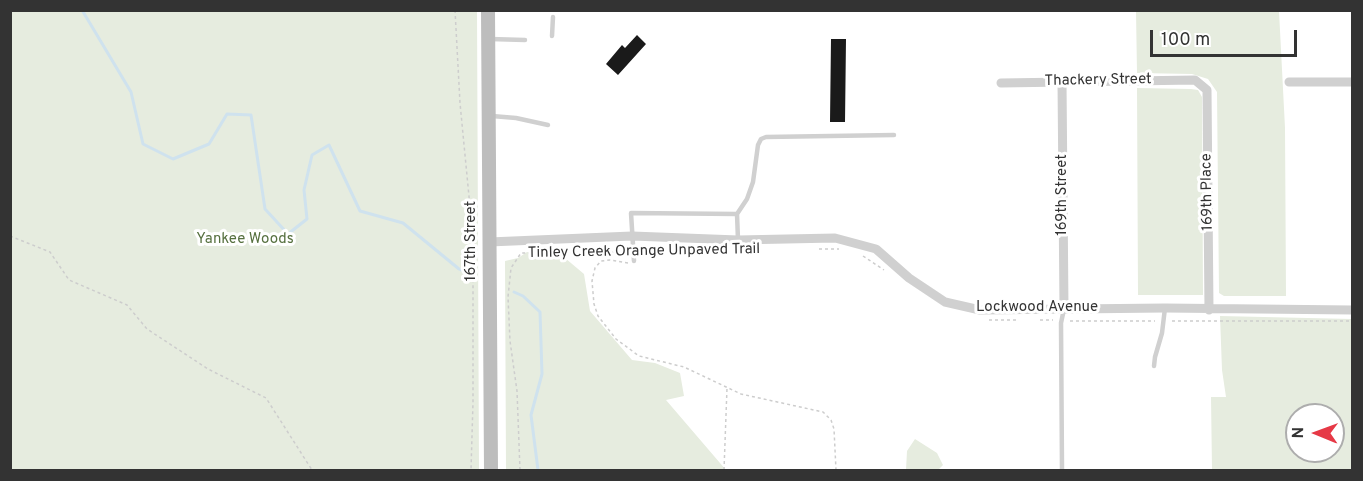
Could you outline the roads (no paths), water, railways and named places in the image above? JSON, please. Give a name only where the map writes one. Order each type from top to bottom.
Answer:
[{"type":"main road","name":"167th Street","points":[[488,10],[491,471]]},
{"type":"street","name":"Thackery Street","points":[[1001,83],[1195,80]]},
{"type":"street","name":"169th Place","points":[[1195,80],[1207,90],[1209,310]]},
{"type":"street","name":"169th Street","points":[[1062,81],[1064,309]]},
{"type":"street","points":[[1289,82],[1353,82]]},
{"type":"street","name":"Lockwood Avenue","points":[[489,242],[632,236],[738,240],[835,238],[876,249],[909,278],[945,302],[980,310],[1165,308],[1353,310]]},
{"type":"lane","points":[[552,36],[553,17]]},
{"type":"lane","points":[[488,39],[525,40]]},
{"type":"lane","points":[[488,115],[548,125]]},
{"type":"lane","points":[[738,240],[737,214],[747,199],[753,182],[760,139],[766,137],[894,135]]},
{"type":"lane","points":[[634,261],[631,213],[737,214]]},
{"type":"lane","points":[[1154,366],[1164,325],[1165,308]]},
{"type":"lane","points":[[1062,471],[1061,323],[1064,309]]},
{"type":"waterway","points":[[82,10],[131,92],[143,144],[173,159],[209,144],[227,114],[251,115],[265,209],[288,234],[307,219],[304,190],[312,155],[329,145],[360,211],[403,223],[459,269],[468,273]]},
{"type":"waterway","points":[[514,292],[523,296],[540,312],[542,374],[531,415],[538,470]]},
{"type":"park label","name":"Yankee Woods","points":[[245,240]]}]
